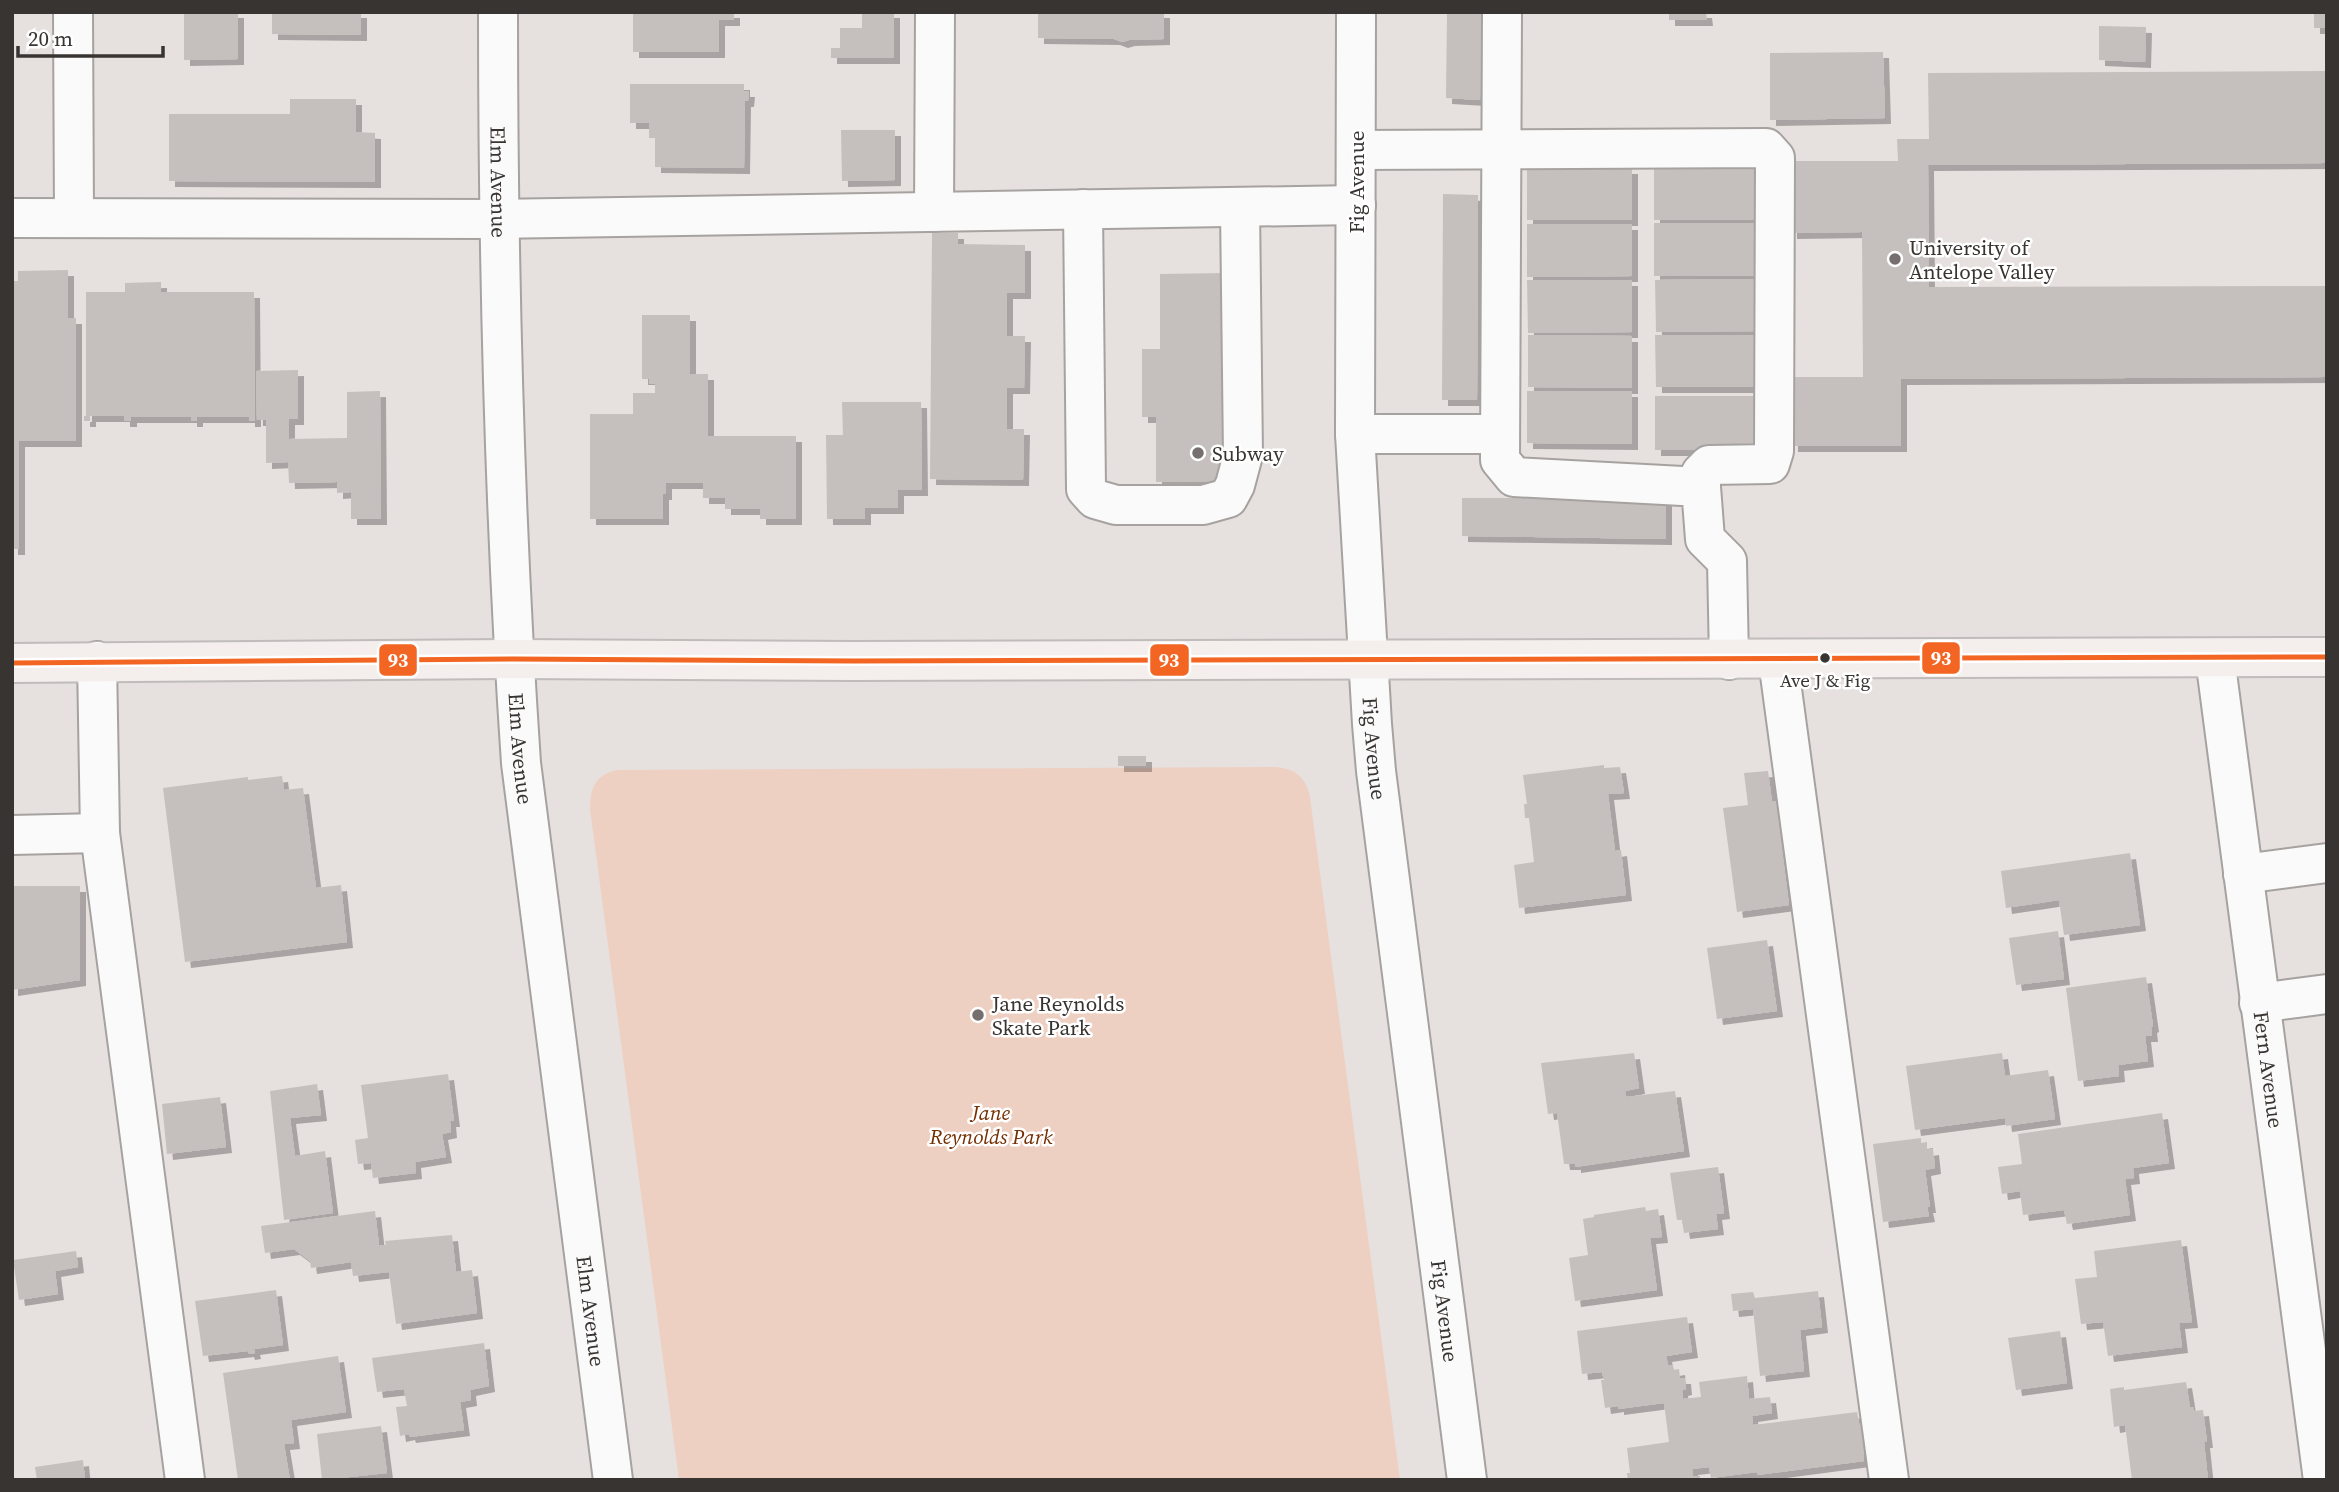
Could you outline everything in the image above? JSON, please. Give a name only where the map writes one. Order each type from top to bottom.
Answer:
[{"type":"main road","points":[[12,663],[514,659],[1778,660],[2327,657]]},
{"type":"street","points":[[73,12],[74,217]]},
{"type":"street","name":"Elm Avenue","points":[[498,12],[498,219],[514,659],[524,801],[614,1480]]},
{"type":"street","points":[[934,12],[934,212]]},
{"type":"street","name":"Fig Avenue","points":[[1356,12],[1355,434],[1376,771],[1467,1480]]},
{"type":"street","points":[[1502,12],[1500,460],[1514,477],[1701,487]]},
{"type":"street","points":[[1356,150],[1766,148],[1775,158],[1773,451],[1770,464],[1709,465],[1701,473],[1705,539],[1727,561],[1729,660]]},
{"type":"street","points":[[12,218],[498,219],[1356,205]]},
{"type":"street","points":[[1083,209],[1086,489],[1095,499],[1116,505],[1203,505],[1228,498],[1236,485],[1243,455],[1240,207]]},
{"type":"street","points":[[1355,434],[1500,434]]},
{"type":"street","name":"Fern Avenue","points":[[2215,658],[2323,1480]]},
{"type":"street","points":[[1778,660],[1889,1480]]},
{"type":"street","points":[[97,661],[100,833],[185,1480]]},
{"type":"street","points":[[12,835],[100,833]]},
{"type":"street","points":[[2243,874],[2327,863]]},
{"type":"street","points":[[2259,1003],[2327,994]]},
{"type":"green space","name":"Jane Reynolds Park","points":[[1276,767],[1299,776],[1310,797],[1400,1480],[679,1480],[590,809],[595,783],[604,775],[617,770]]},
{"type":"building","points":[[184,12],[238,12],[238,59],[184,60]]},
{"type":"building","points":[[272,12],[361,12],[361,35],[272,34]]},
{"type":"building","points":[[633,12],[734,12],[734,20],[719,20],[719,52],[633,52]]},
{"type":"building","points":[[862,12],[894,12],[894,58],[831,58],[831,48],[840,48],[840,28],[862,28]]},
{"type":"building","points":[[1038,12],[1164,12],[1164,39],[1122,42],[1114,39],[1038,38]]},
{"type":"building","points":[[1447,12],[1482,12],[1480,100],[1446,98]]},
{"type":"building","points":[[1669,12],[1706,12],[1707,20],[1669,20]]},
{"type":"building","points":[[2314,12],[2327,12],[2327,28],[2314,28]]},
{"type":"building","points":[[2099,26],[2146,27],[2145,62],[2099,60]]},
{"type":"building","points":[[1883,52],[1885,118],[1770,120],[1770,53]]},
{"type":"building","name":"University of Antelope Valley","points":[[2327,71],[2327,163],[1928,165],[1929,287],[2327,286],[2327,377],[1901,379],[1901,446],[1792,446],[1792,377],[1863,377],[1862,232],[1791,233],[1790,161],[1898,161],[1897,139],[1929,139],[1928,73]]},
{"type":"building","points":[[630,84],[744,84],[744,91],[749,91],[748,101],[745,101],[744,168],[655,167],[655,138],[649,138],[649,123],[630,123]]},
{"type":"building","points":[[290,99],[356,99],[356,132],[375,133],[375,182],[169,181],[169,114],[290,114]]},
{"type":"building","points":[[841,130],[895,130],[895,180],[842,181]]},
{"type":"building","points":[[1654,166],[1759,166],[1759,220],[1654,220]]},
{"type":"building","points":[[1527,168],[1632,168],[1632,220],[1527,220]]},
{"type":"building","points":[[1443,194],[1478,195],[1477,400],[1442,400]]},
{"type":"building","points":[[1654,223],[1759,223],[1759,276],[1654,276]]},
{"type":"building","points":[[1527,224],[1632,224],[1632,276],[1527,277]]},
{"type":"building","points":[[932,233],[958,233],[958,244],[1025,245],[1025,293],[1007,293],[1007,336],[1025,336],[1024,388],[1007,388],[1007,429],[1024,429],[1023,480],[930,479]]},
{"type":"building","points":[[68,270],[68,318],[76,318],[76,441],[19,441],[19,549],[12,549],[12,281],[18,281],[18,271]]},
{"type":"building","points":[[1228,273],[1230,469],[1217,481],[1156,482],[1156,417],[1142,417],[1142,349],[1160,349],[1160,274]]},
{"type":"building","points":[[1759,279],[1759,331],[1656,332],[1655,280]]},
{"type":"building","points":[[1527,280],[1632,280],[1632,332],[1528,333]]},
{"type":"building","points":[[161,282],[161,292],[254,292],[255,421],[249,421],[249,417],[197,417],[197,421],[191,421],[191,417],[131,417],[131,421],[124,421],[124,416],[90,416],[90,421],[84,421],[86,292],[125,292],[125,283]]},
{"type":"building","points":[[642,315],[690,315],[690,374],[708,374],[708,436],[796,436],[796,519],[760,519],[760,509],[725,509],[725,498],[703,498],[703,483],[666,483],[663,519],[590,519],[590,414],[633,414],[633,393],[655,393],[655,384],[649,384],[649,379],[642,379]]},
{"type":"building","points":[[1528,335],[1632,336],[1632,388],[1528,387]]},
{"type":"building","points":[[1655,335],[1759,335],[1759,387],[1656,387]]},
{"type":"building","points":[[298,370],[298,419],[289,419],[289,439],[347,438],[347,392],[380,391],[381,519],[351,519],[351,492],[337,493],[337,482],[289,483],[288,462],[266,463],[266,420],[257,420],[256,371]]},
{"type":"building","points":[[1527,391],[1632,391],[1632,444],[1527,443]]},
{"type":"building","points":[[1655,396],[1761,396],[1761,450],[1655,450]]},
{"type":"building","points":[[842,402],[921,402],[922,490],[898,490],[898,508],[865,508],[865,519],[827,519],[826,435],[843,435]]},
{"type":"building","points":[[1462,498],[1666,498],[1666,539],[1462,536]]},
{"type":"building","points":[[1118,756],[1146,756],[1146,766],[1118,766]]},
{"type":"building","points":[[1604,765],[1604,768],[1620,767],[1624,793],[1608,794],[1615,851],[1621,850],[1626,895],[1519,908],[1514,865],[1534,862],[1529,818],[1525,818],[1524,804],[1527,804],[1523,775]]},
{"type":"building","points":[[1768,771],[1772,802],[1776,801],[1789,905],[1737,912],[1723,808],[1748,805],[1744,773]]},
{"type":"building","points":[[282,776],[284,790],[303,788],[316,888],[341,885],[347,942],[185,962],[163,788],[248,777],[248,780]]},
{"type":"building","points":[[2130,853],[2140,925],[2064,935],[2059,900],[2006,908],[2001,871]]},
{"type":"building","points":[[12,886],[80,886],[80,980],[12,990]]},
{"type":"building","points":[[2058,931],[2064,979],[2016,985],[2009,938]]},
{"type":"building","points":[[1767,940],[1777,1011],[1717,1019],[1707,948]]},
{"type":"building","points":[[2146,977],[2153,1026],[2152,1036],[2145,1036],[2148,1061],[2118,1065],[2119,1076],[2078,1081],[2066,988]]},
{"type":"building","points":[[1634,1053],[1639,1088],[1625,1091],[1626,1097],[1675,1091],[1684,1151],[1575,1167],[1575,1164],[1564,1164],[1557,1113],[1548,1114],[1541,1063]]},
{"type":"building","points":[[2002,1053],[2005,1076],[2048,1070],[2055,1119],[2006,1126],[2005,1118],[1915,1130],[1906,1066]]},
{"type":"building","points":[[448,1074],[454,1121],[450,1121],[451,1132],[442,1134],[446,1157],[415,1162],[416,1173],[373,1178],[371,1163],[358,1164],[355,1140],[368,1138],[361,1085]]},
{"type":"building","points":[[317,1084],[321,1115],[290,1118],[295,1156],[325,1151],[333,1213],[284,1220],[270,1091]]},
{"type":"building","points":[[220,1097],[226,1147],[167,1154],[162,1104]]},
{"type":"building","points":[[2162,1113],[2169,1163],[2133,1168],[2134,1178],[2125,1179],[2130,1215],[2067,1224],[2064,1210],[2023,1215],[2020,1191],[2002,1194],[1998,1167],[2022,1164],[2018,1134]]},
{"type":"building","points":[[1921,1138],[1921,1143],[1927,1142],[1927,1150],[1933,1149],[1935,1168],[1925,1170],[1929,1216],[1883,1222],[1873,1144]]},
{"type":"building","points":[[1718,1167],[1724,1213],[1716,1214],[1718,1229],[1684,1233],[1682,1220],[1677,1220],[1670,1173]]},
{"type":"building","points":[[1645,1207],[1646,1211],[1658,1209],[1662,1237],[1650,1238],[1657,1290],[1575,1301],[1569,1258],[1588,1255],[1583,1219]]},
{"type":"building","points":[[375,1211],[379,1245],[386,1245],[385,1241],[452,1235],[456,1272],[472,1270],[477,1313],[396,1324],[389,1272],[353,1276],[351,1262],[311,1268],[310,1261],[294,1249],[265,1253],[261,1226]]},
{"type":"building","points":[[2181,1240],[2192,1322],[2179,1323],[2182,1347],[2108,1356],[2103,1322],[2081,1324],[2075,1279],[2097,1277],[2094,1251]]},
{"type":"building","points":[[76,1251],[78,1267],[55,1271],[58,1294],[19,1300],[13,1260]]},
{"type":"building","points":[[276,1290],[283,1345],[254,1349],[255,1353],[249,1354],[248,1351],[203,1356],[195,1301]]},
{"type":"building","points":[[1818,1291],[1822,1327],[1800,1330],[1804,1371],[1760,1376],[1753,1309],[1733,1311],[1731,1294],[1753,1292],[1755,1298]]},
{"type":"building","points":[[1687,1317],[1692,1352],[1666,1356],[1668,1365],[1672,1365],[1673,1370],[1679,1369],[1680,1378],[1685,1378],[1683,1399],[1701,1397],[1699,1382],[1747,1376],[1749,1399],[1770,1397],[1772,1413],[1752,1416],[1753,1425],[1857,1412],[1859,1424],[1862,1423],[1864,1461],[1711,1478],[1709,1467],[1692,1469],[1693,1476],[1700,1476],[1700,1480],[1628,1480],[1627,1473],[1630,1473],[1627,1448],[1669,1442],[1664,1403],[1605,1408],[1602,1372],[1582,1374],[1577,1331]]},
{"type":"building","points":[[2060,1331],[2067,1383],[2016,1390],[2008,1338]]},
{"type":"building","points":[[484,1343],[489,1386],[470,1390],[471,1400],[460,1402],[464,1430],[400,1436],[396,1407],[407,1406],[404,1389],[377,1392],[372,1358]]},
{"type":"building","points":[[338,1356],[346,1412],[291,1420],[294,1443],[284,1444],[290,1480],[238,1480],[223,1373]]},
{"type":"building","points":[[2186,1382],[2190,1407],[2193,1407],[2194,1411],[2203,1410],[2208,1480],[2132,1480],[2125,1425],[2114,1427],[2110,1389],[2124,1387],[2124,1390]]},
{"type":"building","points":[[381,1426],[387,1473],[322,1480],[317,1434]]},
{"type":"building","points":[[83,1460],[85,1480],[37,1480],[35,1467]]},
{"type":"transit line","name":"93","points":[[12,663],[514,659],[854,661],[2327,657]]},
{"type":"place","name":"University of Antelope Valley","points":[[1895,259]]},
{"type":"place","name":"Subway","points":[[1198,453]]},
{"type":"place","name":"Ave J & Fig","points":[[1825,658]]},
{"type":"place","name":"Jane Reynolds Skate Park","points":[[978,1015]]}]
